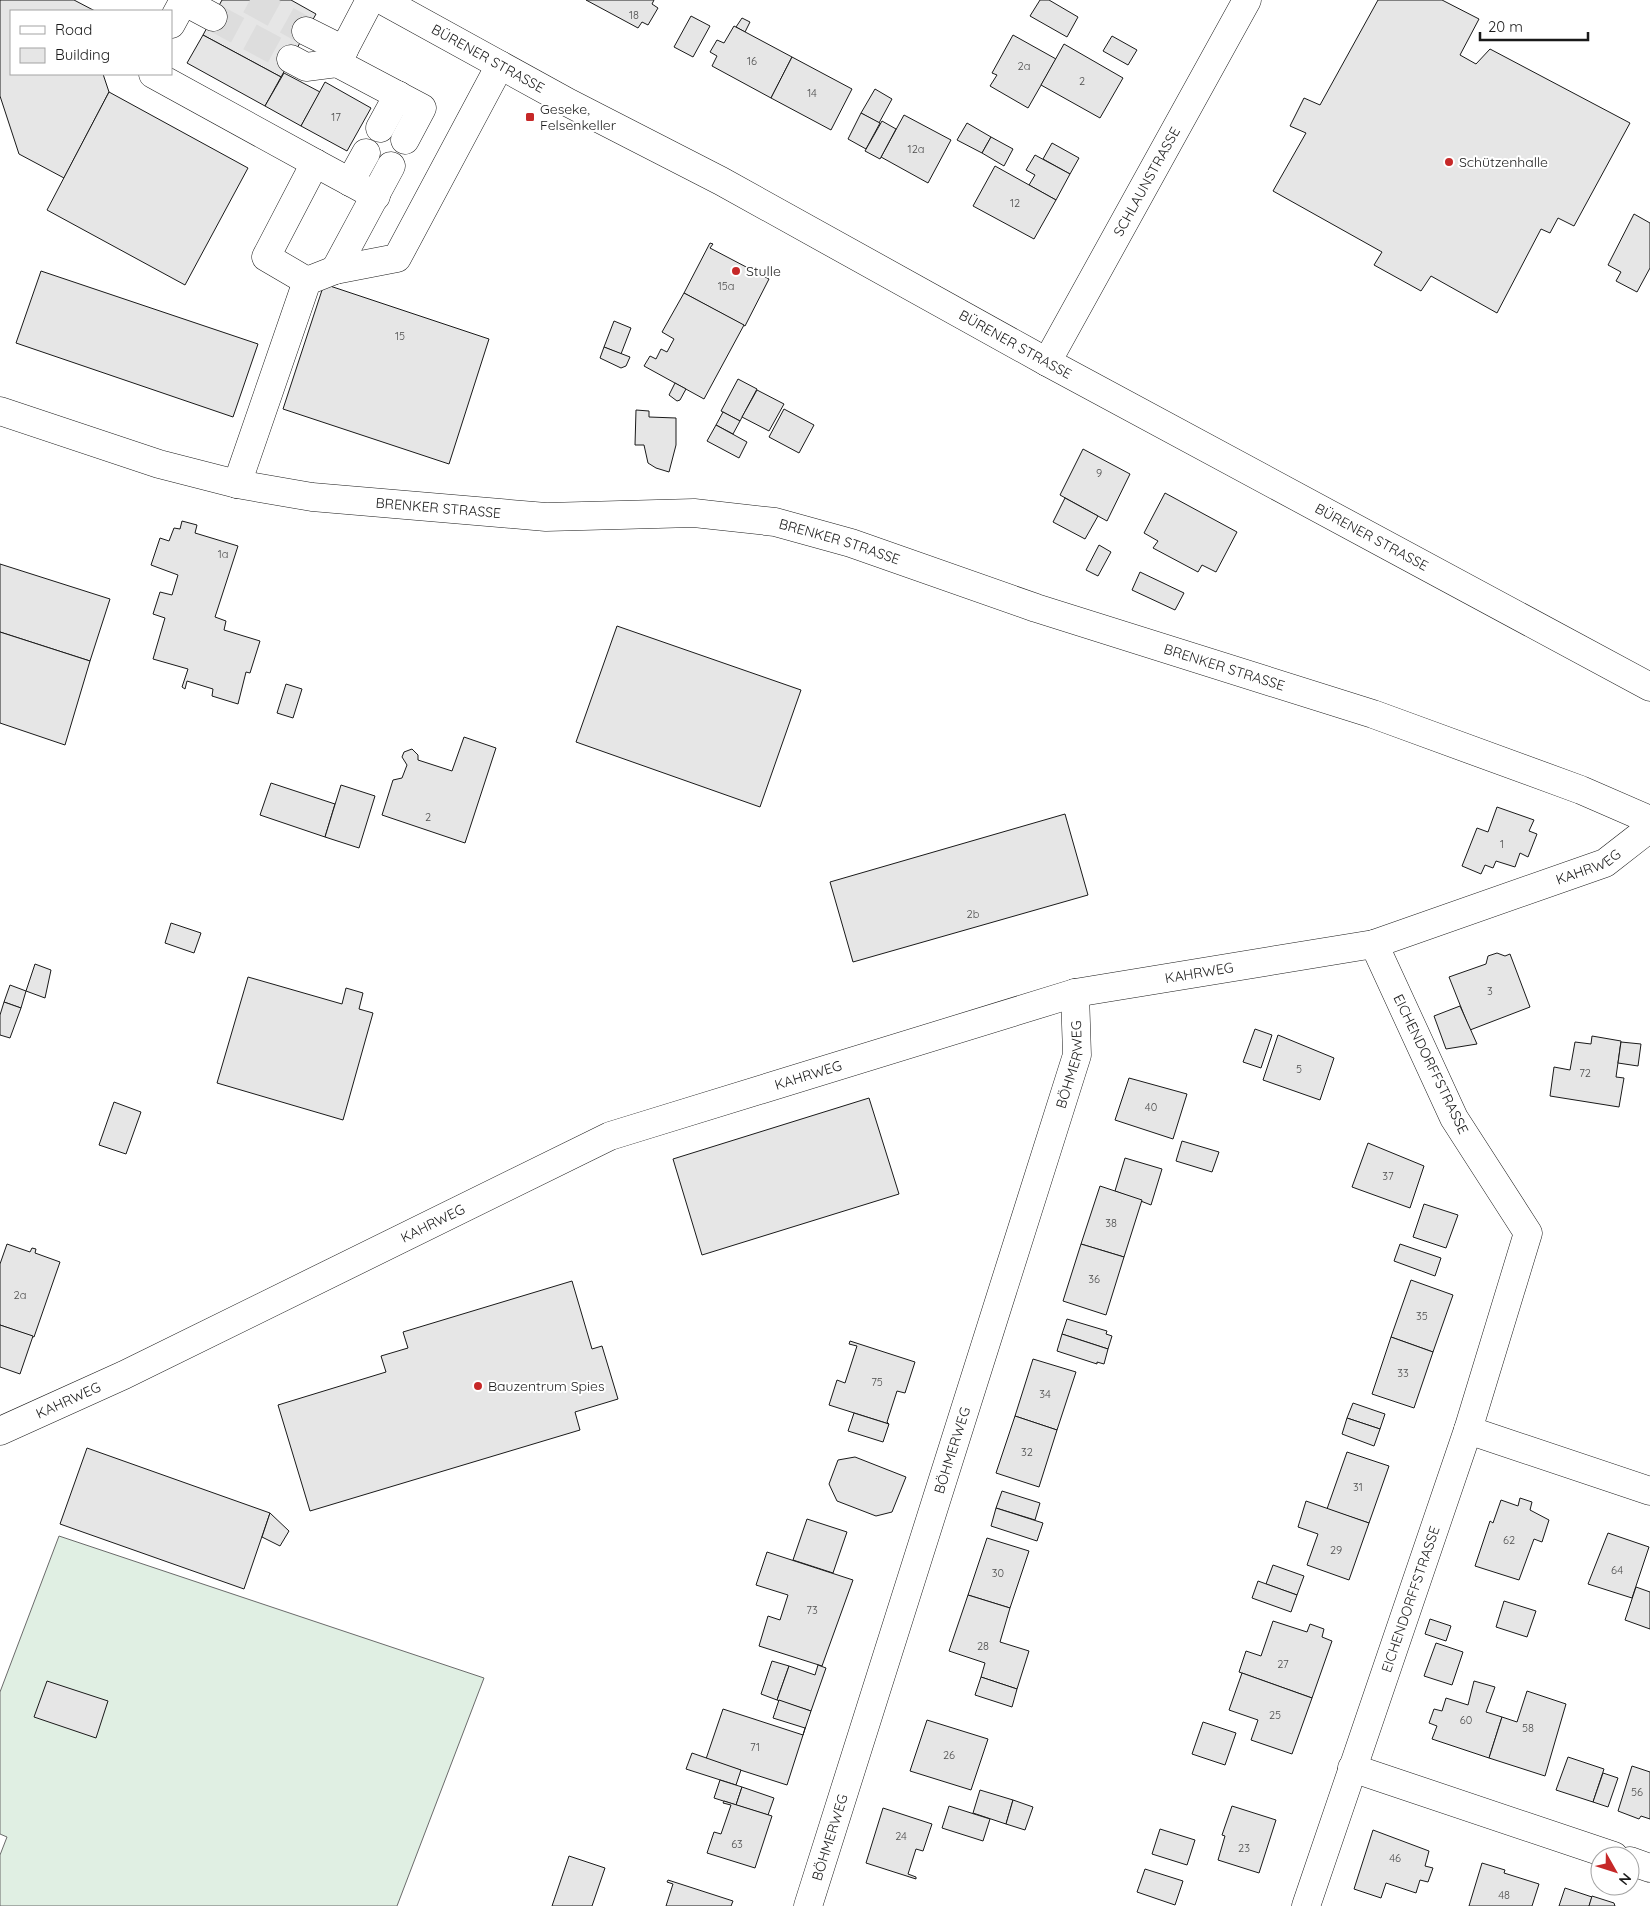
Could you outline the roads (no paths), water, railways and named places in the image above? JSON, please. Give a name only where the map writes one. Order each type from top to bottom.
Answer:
[{"type":"street","points":[[172,22],[184,0],[213,17]]},
{"type":"street","points":[[291,59],[306,67],[340,57],[370,0]]},
{"type":"street","name":"BÜRENER STRASSE","points":[[382,0],[568,103],[721,181],[1047,362],[1650,687]]},
{"type":"street","name":"SCHLAUNSTRASSE","points":[[1047,362],[1247,0]]},
{"type":"street","points":[[306,31],[340,57],[398,95],[422,108],[405,140]]},
{"type":"street","points":[[237,484],[307,281],[335,270],[397,258],[500,65]]},
{"type":"street","points":[[155,75],[376,196]]},
{"type":"street","points":[[380,128],[398,95]]},
{"type":"street","points":[[350,182],[366,153]]},
{"type":"street","points":[[307,281],[266,257],[315,163]]},
{"type":"street","points":[[335,270],[391,166]]},
{"type":"street","name":"BRENKER STRASSE","points":[[0,410],[158,464],[237,484],[312,497],[546,517],[694,513],[775,522],[851,543],[1036,608],[1373,714],[1581,790],[1650,820]]},
{"type":"street","name":"KAHRWEG","points":[[0,1431],[124,1375],[610,1136],[1075,993],[1374,944],[1605,863],[1650,828]]},
{"type":"street","name":"EICHENDORFFSTRASSE","points":[[1306,1906],[1468,1430],[1528,1233],[1454,1118],[1374,944]]},
{"type":"street","name":"BÖHMERWEG","points":[[808,1906],[1077,1055],[1075,993]]},
{"type":"street","points":[[1468,1430],[1650,1491]]},
{"type":"street","points":[[1352,1768],[1590,1848]]},
{"type":"tunnel","points":[[250,0],[306,31]]},
{"type":"tunnel","points":[[213,17],[291,59]]},
{"type":"place","name":"Geseke, Felsenkeller","points":[[530,117]]},
{"type":"place","name":"Schützenhalle","points":[[1449,162]]},
{"type":"place","name":"Stulle","points":[[736,271]]},
{"type":"place","name":"Bauzentrum Spies","points":[[478,1386]]}]
